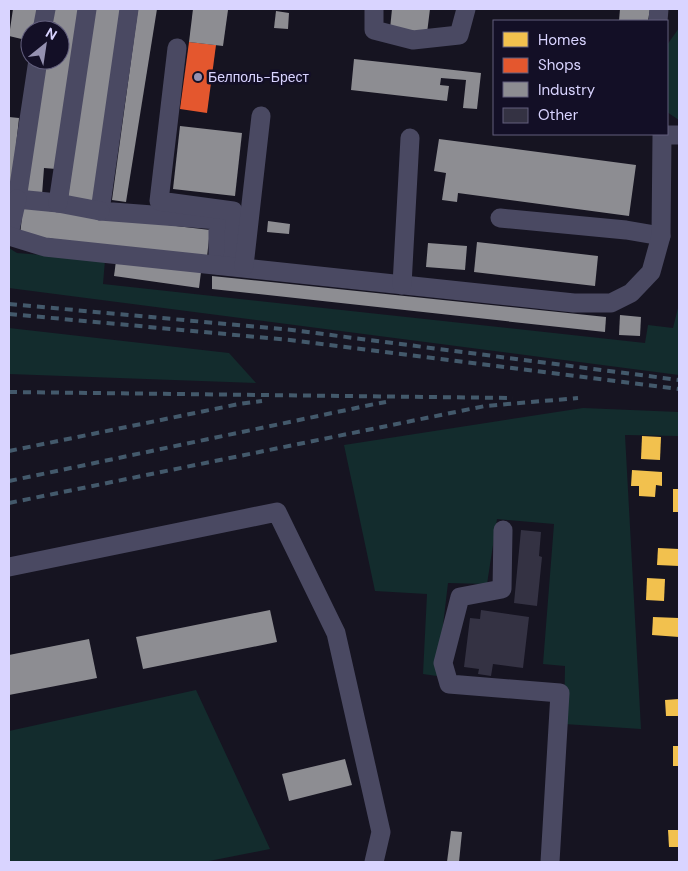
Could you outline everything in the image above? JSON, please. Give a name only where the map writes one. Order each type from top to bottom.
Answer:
[{"type":"lane","points":[[58,203],[87,9]]},
{"type":"lane","points":[[100,210],[129,9]]},
{"type":"lane","points":[[374,9],[374,30],[413,40],[459,35],[466,9]]},
{"type":"lane","points":[[177,48],[159,201],[233,210],[235,218],[231,266]]},
{"type":"lane","points":[[36,70],[17,199],[9,235],[45,247],[402,285],[574,302],[611,303],[631,294],[651,272],[661,236],[663,135]]},
{"type":"lane","points":[[231,266],[247,242],[260,116]]},
{"type":"lane","points":[[402,285],[410,138]]},
{"type":"lane","points":[[17,199],[100,210],[218,220],[231,266]]},
{"type":"lane","points":[[500,218],[626,230],[661,236]]},
{"type":"lane","points":[[9,567],[277,512],[336,633],[381,832],[373,862],[357,862]]},
{"type":"lane","points":[[503,530],[502,588],[460,597],[443,664],[449,684],[560,693],[550,862]]},
{"type":"green space","points":[[679,28],[679,120],[668,113],[668,44]]},
{"type":"green space","points":[[9,248],[17,253],[105,260],[103,284],[645,343],[648,325],[673,328],[678,308],[679,276],[679,375],[9,288]]},
{"type":"green space","points":[[9,328],[229,353],[256,383],[9,374]]},
{"type":"green space","points":[[583,408],[679,412],[679,436],[625,435],[641,729],[564,724],[565,666],[543,664],[554,524],[497,519],[487,584],[448,583],[437,676],[423,674],[427,594],[375,591],[344,445]]},
{"type":"green space","points":[[196,690],[270,849],[204,862],[9,862],[9,731]]},
{"type":"building: Homes","points":[[642,436],[661,437],[660,460],[641,459]]},
{"type":"building: Homes","points":[[632,470],[662,472],[662,486],[656,485],[655,497],[639,496],[639,486],[631,486]]},
{"type":"building: Homes","points":[[673,489],[679,489],[679,512],[673,512]]},
{"type":"building: Homes","points":[[658,548],[679,549],[679,566],[657,565]]},
{"type":"building: Homes","points":[[647,578],[665,579],[664,601],[646,600]]},
{"type":"building: Homes","points":[[653,617],[679,618],[679,637],[652,635]]},
{"type":"building: Homes","points":[[679,699],[679,716],[666,716],[665,700]]},
{"type":"building: Homes","points":[[673,746],[679,746],[679,766],[673,766]]},
{"type":"building: Homes","points":[[668,830],[679,830],[679,847],[669,847]]},
{"type":"building: Shops","name":"Белполь-Брест","points":[[189,42],[216,45],[207,113],[180,109]]},
{"type":"building: Industry","points":[[13,9],[40,9],[38,20],[20,20],[20,39],[9,36]]},
{"type":"building: Industry","points":[[52,9],[81,9],[56,169],[44,168],[42,195],[24,192],[42,70],[70,70],[70,20],[50,20]]},
{"type":"building: Industry","points":[[94,9],[123,9],[96,201],[68,197]]},
{"type":"building: Industry","points":[[138,9],[157,9],[126,202],[112,200]]},
{"type":"building: Industry","points":[[193,9],[228,10],[223,46],[189,42]]},
{"type":"building: Industry","points":[[392,9],[430,9],[427,33],[390,29]]},
{"type":"building: Industry","points":[[620,9],[650,9],[648,20],[619,20]]},
{"type":"building: Industry","points":[[276,11],[289,13],[288,29],[274,28]]},
{"type":"building: Industry","points":[[354,59],[481,73],[477,109],[463,108],[466,80],[441,78],[440,85],[449,86],[447,101],[351,90]]},
{"type":"building: Industry","points":[[9,117],[19,118],[11,192],[9,191]]},
{"type":"building: Industry","points":[[180,126],[242,133],[235,196],[173,189]]},
{"type":"building: Industry","points":[[439,139],[636,165],[629,216],[458,193],[457,202],[442,200],[446,173],[434,171]]},
{"type":"building: Industry","points":[[23,208],[210,230],[207,257],[20,235]]},
{"type":"building: Industry","points":[[268,221],[290,224],[289,234],[267,232]]},
{"type":"building: Industry","points":[[477,242],[598,256],[595,286],[474,272]]},
{"type":"building: Industry","points":[[428,243],[467,246],[465,270],[426,267]]},
{"type":"building: Industry","points":[[116,261],[201,272],[199,288],[114,276]]},
{"type":"building: Industry","points":[[212,276],[606,317],[605,332],[212,289]]},
{"type":"building: Industry","points":[[620,315],[641,317],[640,336],[619,335]]},
{"type":"building: Industry","points":[[270,610],[277,642],[143,669],[136,637]]},
{"type":"building: Industry","points":[[89,639],[97,678],[9,695],[9,655]]},
{"type":"building: Industry","points":[[345,759],[352,785],[289,801],[282,774]]},
{"type":"building: Industry","points":[[451,831],[462,832],[459,862],[447,862]]},
{"type":"building: Other","points":[[521,530],[541,532],[539,556],[542,557],[537,606],[514,603]]},
{"type":"building: Other","points":[[481,610],[529,617],[523,668],[493,664],[491,676],[478,674],[479,669],[464,667],[470,618],[480,619]]},
{"type":"railway","points":[[9,304],[292,330],[679,380]]},
{"type":"railway","points":[[9,314],[290,340],[679,389]]},
{"type":"railway","points":[[9,392],[513,398]]},
{"type":"railway","points":[[9,503],[485,406],[578,398]]},
{"type":"railway","points":[[9,451],[239,404],[262,401]]},
{"type":"railway","points":[[9,481],[386,402]]},
{"type":"place","name":"Белполь-Брест","points":[[198,77]]}]
